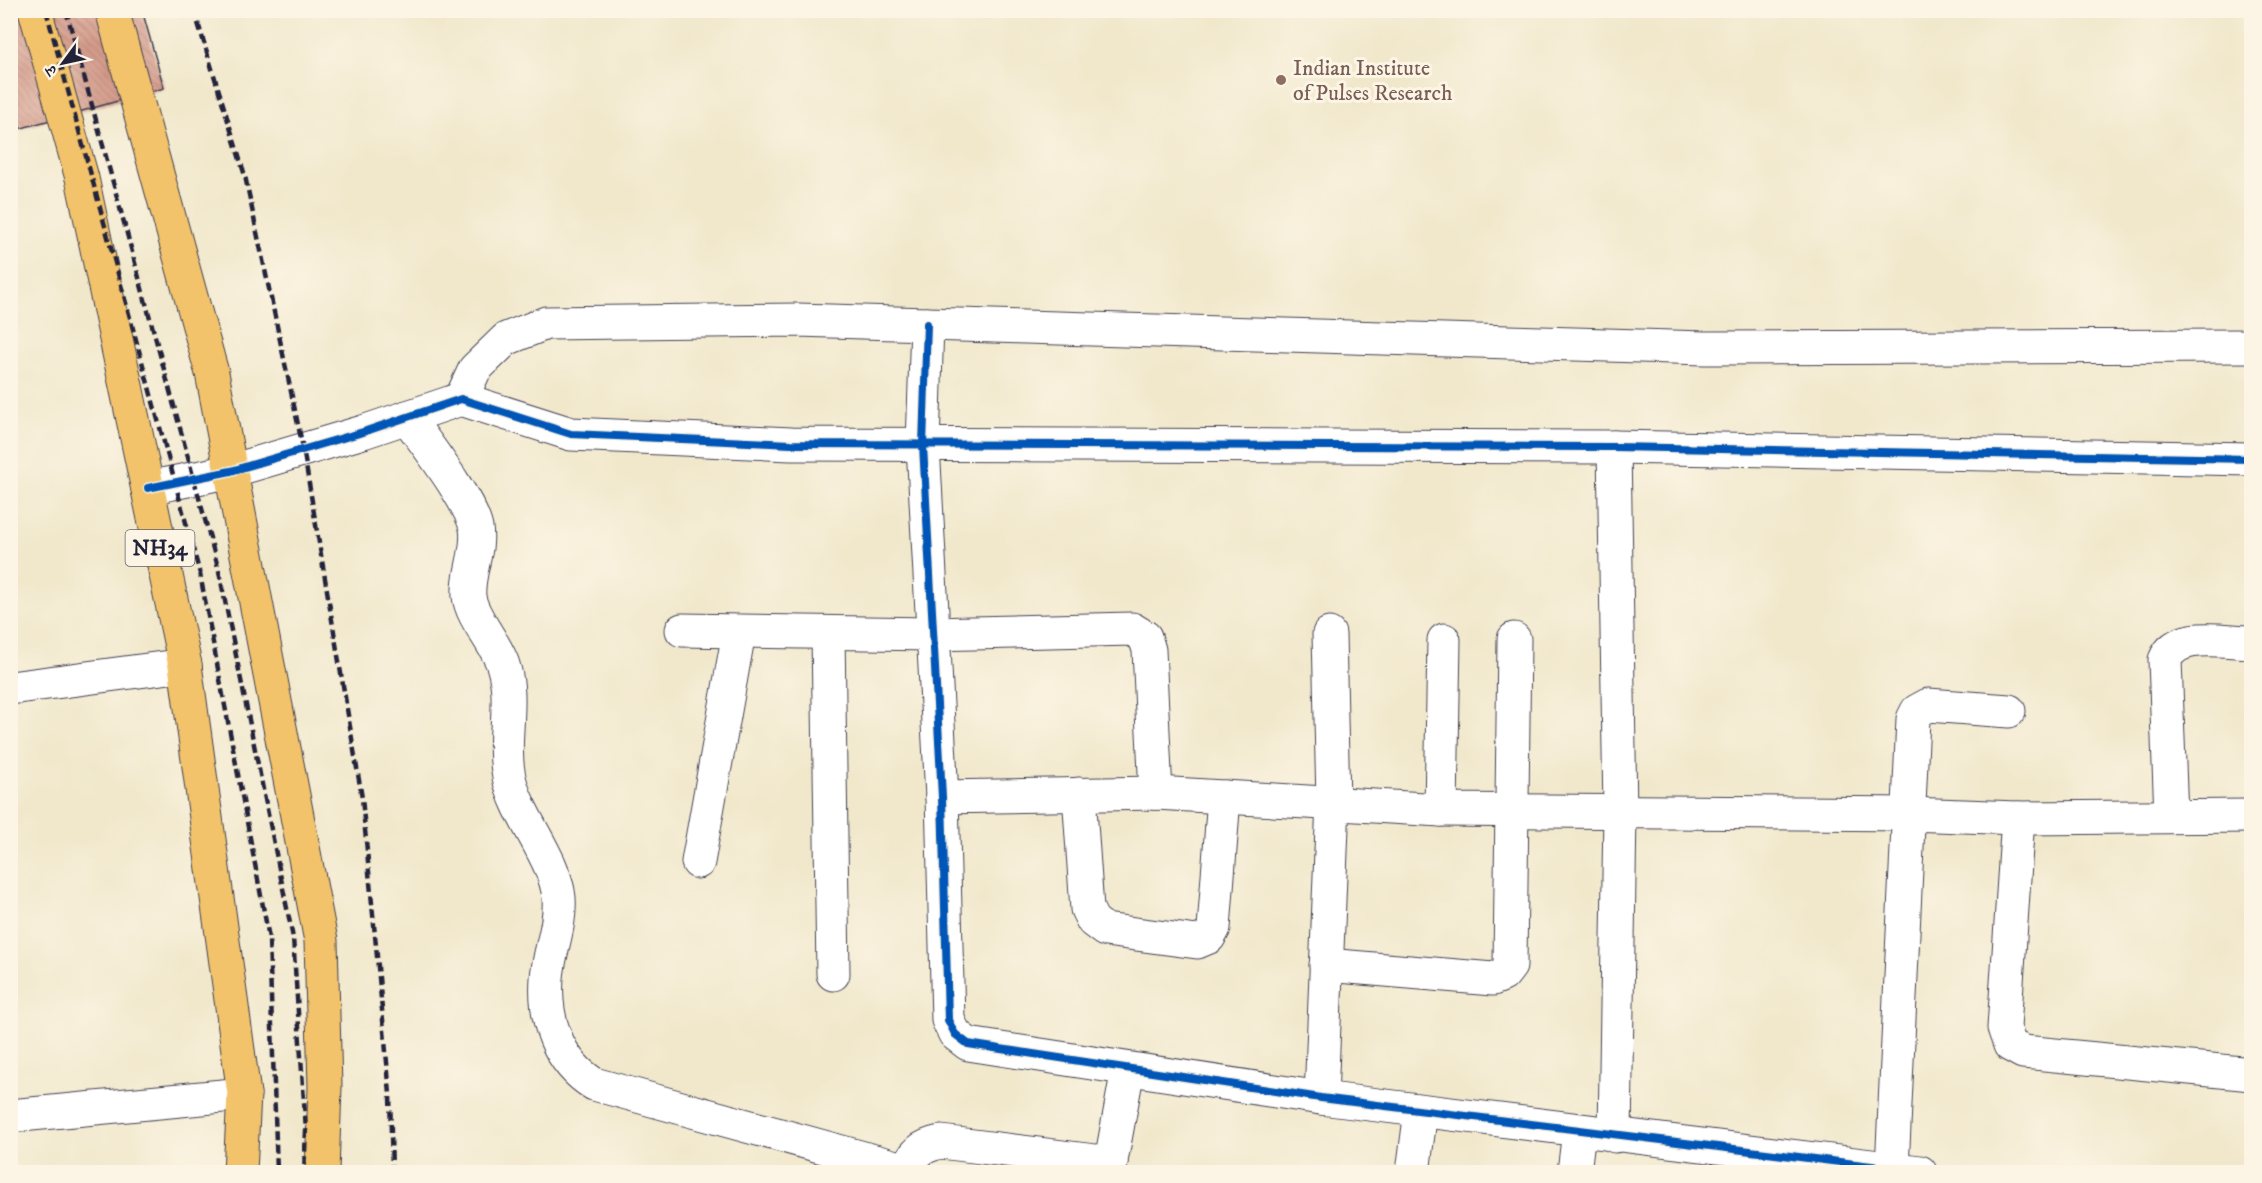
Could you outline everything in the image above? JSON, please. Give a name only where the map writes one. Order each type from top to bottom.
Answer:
[{"type":"highway","name":"NH34","points":[[35,10],[82,177],[185,665],[244,1094],[240,1173]]},
{"type":"highway","points":[[112,10],[212,374],[321,941],[325,1087],[322,1173]]},
{"type":"street","points":[[461,399],[475,369],[506,339],[546,323],[798,320],[1705,348],[2252,346]]},
{"type":"street","points":[[927,324],[923,445],[931,634],[942,797],[948,1020],[954,1034],[968,1044],[1321,1098],[1906,1171],[1909,814],[1913,719],[1917,711],[1928,705],[2009,711]]},
{"type":"street","points":[[148,488],[231,471],[349,436],[461,399],[571,434],[791,444],[1614,447],[2252,459]]},
{"type":"street","points":[[408,417],[469,511],[476,530],[476,550],[468,582],[469,599],[503,664],[509,708],[505,746],[509,780],[559,896],[558,929],[547,978],[547,1001],[555,1040],[565,1059],[577,1074],[594,1084],[907,1171],[916,1152],[927,1145],[941,1142],[1110,1168],[1128,1069]]},
{"type":"street","points":[[1614,447],[1620,812],[1615,1136]]},
{"type":"street","points":[[682,630],[931,634],[1132,629],[1144,637],[1149,650],[1156,794]]},
{"type":"street","points":[[698,862],[739,632]]},
{"type":"street","points":[[828,633],[833,974]]},
{"type":"street","points":[[1321,1098],[1334,802],[1329,634]]},
{"type":"street","points":[[1326,965],[1493,979],[1503,975],[1510,966],[1514,811],[1514,639]]},
{"type":"street","points":[[1441,810],[1444,640]]},
{"type":"street","points":[[2171,816],[2165,660],[2170,648],[2183,641],[2252,642]]},
{"type":"street","points":[[10,687],[185,665]]},
{"type":"street","points":[[1079,794],[1086,909],[1093,921],[1105,930],[1197,942],[1209,937],[1214,928],[1224,797]]},
{"type":"street","points":[[942,797],[1156,794],[1334,802],[1441,810],[1909,814],[2018,818],[2252,816]]},
{"type":"street","points":[[2018,818],[2004,1028],[2010,1045],[2024,1052],[2252,1074]]},
{"type":"street","points":[[10,1116],[244,1094]]},
{"type":"street","points":[[1413,1173],[1421,1111]]},
{"type":"street","points":[[1574,1173],[1579,1131]]},
{"type":"building","points":[[10,10],[142,10],[164,88],[11,131]]},
{"type":"railway","points":[[46,10],[200,574],[269,938],[277,1172]]},
{"type":"railway","points":[[66,10],[219,571],[293,938],[306,1131],[304,1172]]},
{"type":"railway","points":[[194,10],[245,176],[303,448],[362,798],[390,1094],[392,1172]]},
{"type":"cycle path","points":[[927,324],[923,445],[942,797],[948,1020],[955,1034],[968,1044],[1321,1098],[1920,1172]]},
{"type":"cycle path","points":[[148,488],[231,471],[363,432],[461,399],[571,434],[791,444],[1614,447],[2252,459]]},
{"type":"place","name":"Indian Institute of Pulses Research","points":[[1281,80]]}]
